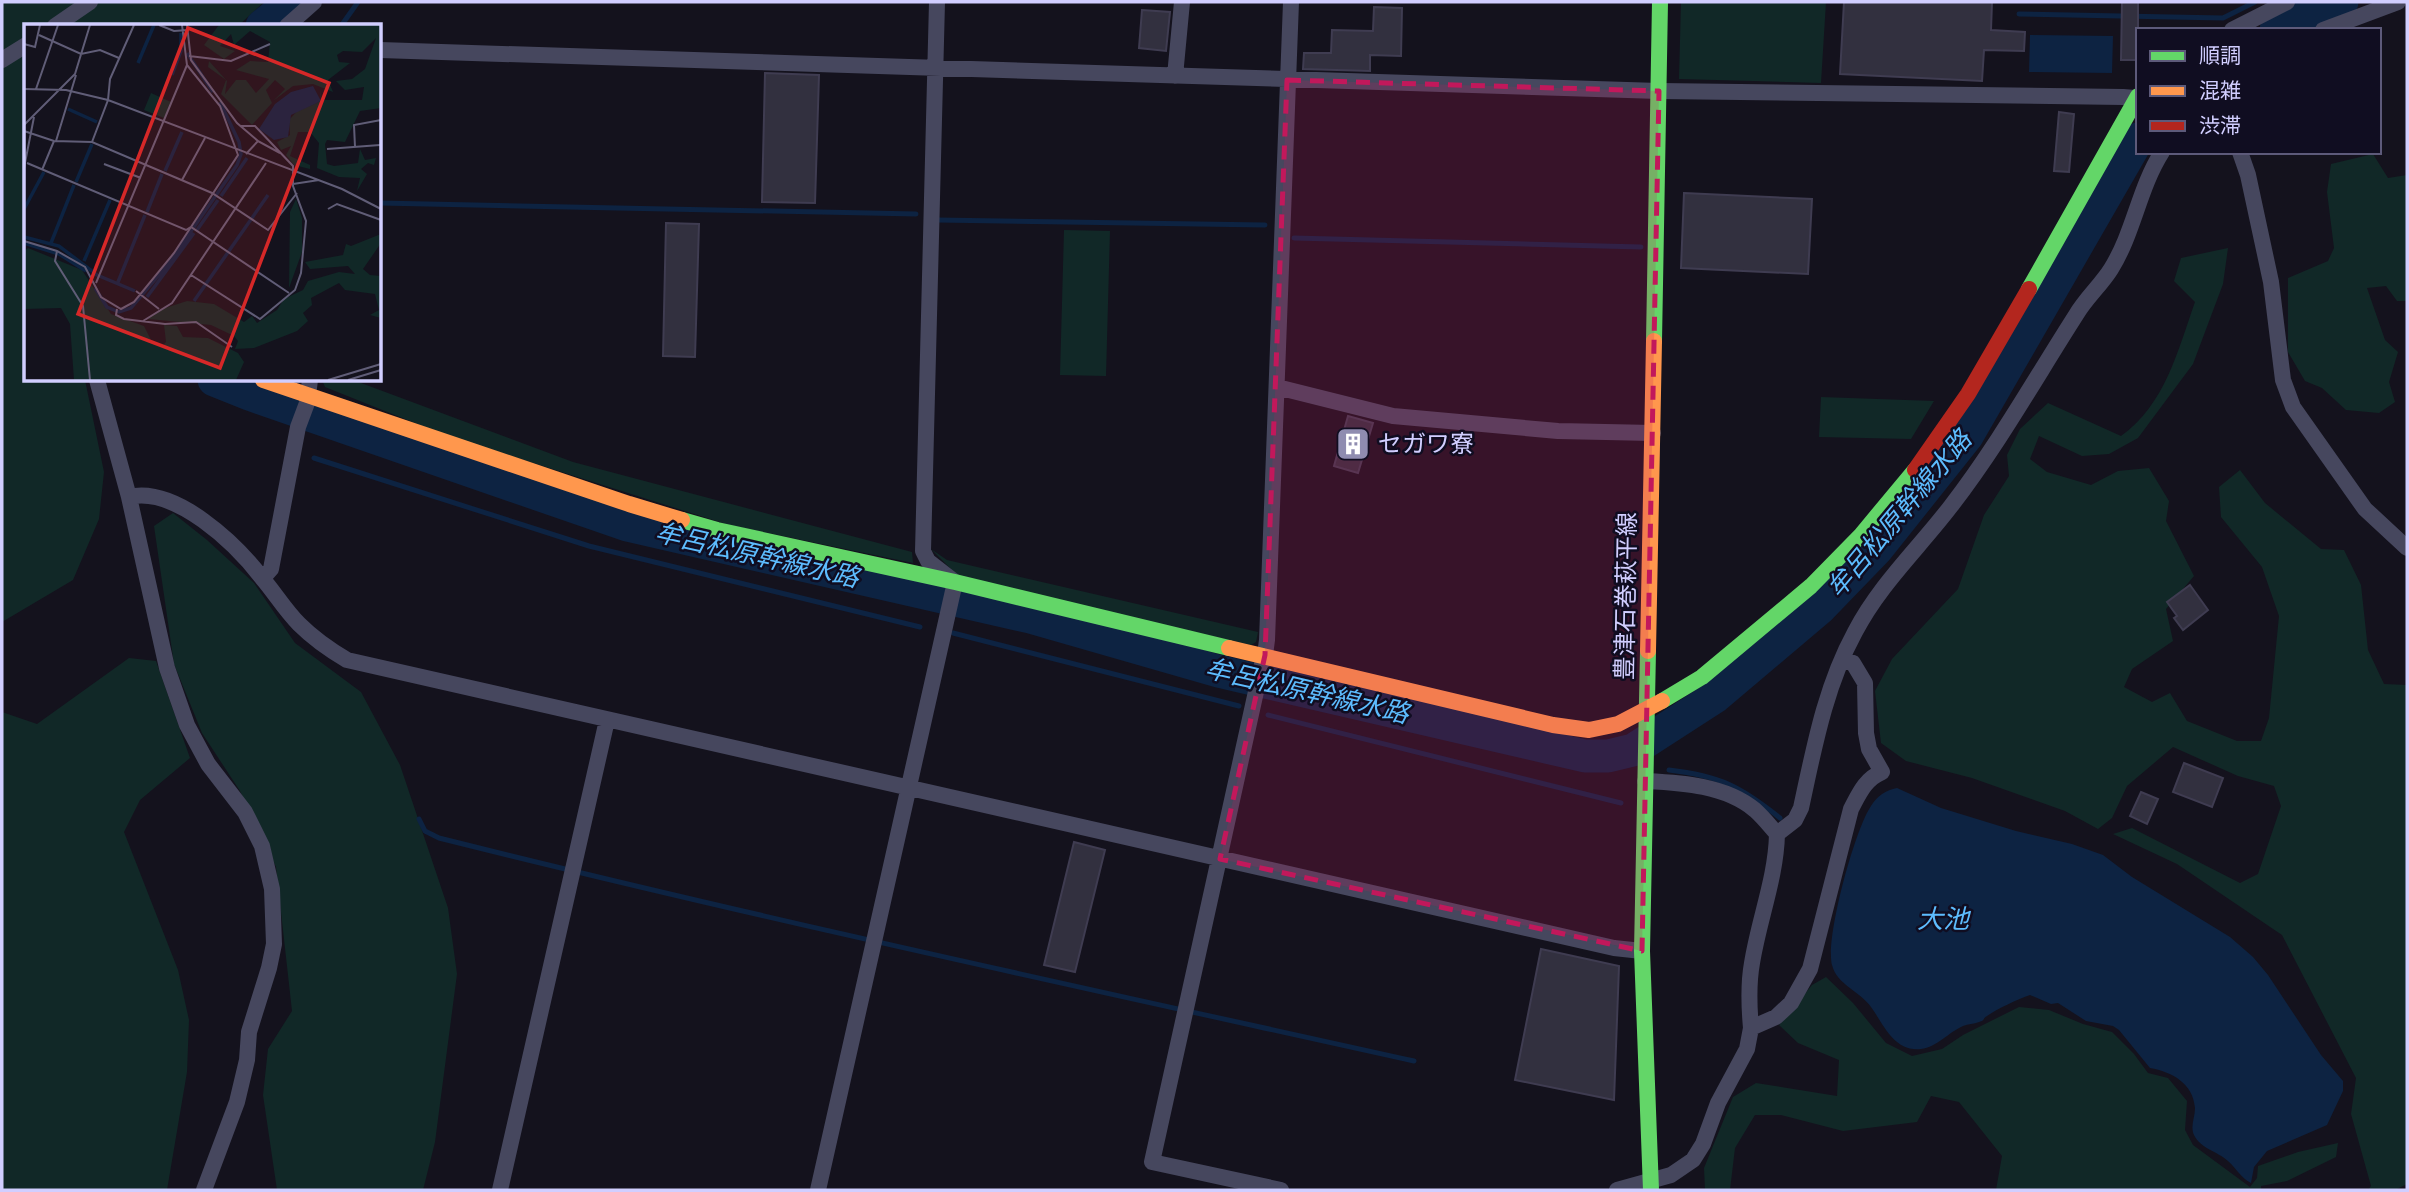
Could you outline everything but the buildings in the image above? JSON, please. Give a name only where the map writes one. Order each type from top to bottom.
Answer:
[{"type":"street","points":[[58,24],[90,2]]},
{"type":"street","points":[[289,24],[314,2]]},
{"type":"street","points":[[937,2],[923,551],[928,561],[954,585]]},
{"type":"street","points":[[1175,76],[1182,2]]},
{"type":"street","points":[[1281,1190],[1152,1162],[1267,640],[1291,2]]},
{"type":"street","name":"豊津石巻萩平線","points":[[1651,1185],[1642,951],[1660,2]]},
{"type":"street","points":[[2236,28],[2287,2]]},
{"type":"street","points":[[2328,28],[2396,2]]},
{"type":"street","points":[[2,60],[24,45]]},
{"type":"street","points":[[382,50],[1659,91],[2136,97]]},
{"type":"street","points":[[271,382],[309,392],[445,443],[717,530],[1553,725],[1589,730],[1646,716],[1702,677],[1811,586],[1861,535],[1927,456],[1975,382],[2136,99]]},
{"type":"street","points":[[1777,834],[1795,820],[1801,808],[1828,693],[1855,632],[1886,583],[1958,496],[2017,410],[2078,312],[2111,270],[2128,237],[2153,165],[2161,154]]},
{"type":"street","points":[[2241,154],[2248,175],[2272,282],[2283,380],[2293,407],[2365,509],[2407,548]]},
{"type":"street","points":[[98,382],[130,497],[167,668],[187,725],[208,764],[245,812],[262,846],[272,889],[274,944],[269,968],[250,1032],[247,1060],[237,1102],[204,1190]]},
{"type":"street","points":[[1277,387],[1393,416],[1558,431],[1653,433]]},
{"type":"street","points":[[263,578],[271,569],[298,427],[309,392]]},
{"type":"street","points":[[130,497],[155,496],[185,508],[240,551],[299,624],[328,649],[347,660],[910,790],[1601,945],[1642,951]]},
{"type":"street","points":[[818,1190],[954,585]]},
{"type":"street","points":[[1751,1028],[1776,1017],[1791,1003],[1810,969],[1851,809],[1872,776],[1882,772],[1869,748],[1865,683],[1853,663],[1843,660]]},
{"type":"street","points":[[500,1190],[607,720]]},
{"type":"street","points":[[1617,1190],[1651,1185],[1683,1169],[1693,1160],[1703,1144],[1718,1103],[1747,1049],[1751,1028],[1748,997],[1752,963],[1776,859],[1777,834],[1754,809],[1709,788],[1645,777]]},
{"type":"highlighted area","points":[[1287,80],[1659,91],[1642,951],[1220,859],[1265,655]]},
{"type":"green space","points":[[2,2],[264,2],[240,24],[24,24],[24,382],[85,382],[104,472],[99,519],[73,580],[2,622]]},
{"type":"green space","points":[[1681,2],[1826,2],[1821,83],[1679,79]]},
{"type":"green space","points":[[2373,154],[2388,178],[2407,175],[2407,301],[2397,301],[2386,286],[2367,288],[2385,340],[2398,352],[2389,382],[2395,402],[2379,413],[2346,410],[2322,388],[2305,381],[2288,352],[2288,278],[2328,261],[2334,248],[2327,192],[2331,164]]},
{"type":"green space","points":[[1064,230],[1110,231],[1106,376],[1060,375]]},
{"type":"green space","points":[[2228,248],[2223,284],[2193,364],[2138,438],[2109,454],[2082,456],[2039,436],[2030,459],[2047,472],[2091,485],[2118,471],[2149,468],[2169,501],[2166,521],[2194,576],[2166,609],[2173,641],[2132,669],[2124,687],[2152,702],[2170,693],[2187,721],[2237,741],[2261,741],[2269,718],[2279,616],[2262,567],[2221,517],[2219,487],[2240,470],[2265,503],[2321,549],[2344,550],[2361,585],[2368,650],[2384,684],[2407,685],[2407,1184],[2395,1190],[2368,1190],[2371,1186],[2351,1114],[2356,1078],[2282,935],[2177,864],[2113,834],[2132,828],[2240,883],[2258,874],[2281,806],[2274,786],[2238,776],[2173,747],[2127,786],[2112,818],[2098,829],[2065,811],[1972,778],[1906,761],[1881,743],[1875,691],[1892,659],[1958,589],[1984,515],[2009,476],[2007,455],[2020,429],[2048,403],[2121,436],[2136,423],[2149,409],[2168,375],[2195,302],[2174,281],[2181,258]]},
{"type":"green space","points":[[323,382],[358,382],[573,462],[912,552],[913,563],[729,525],[445,435],[325,387]]},
{"type":"green space","points":[[1821,397],[1934,401],[1911,439],[1819,437]]},
{"type":"green space","points":[[173,513],[254,583],[295,643],[361,692],[400,765],[448,908],[457,974],[435,1142],[423,1190],[277,1190],[263,1095],[268,1049],[292,1011],[276,867],[240,791],[202,733],[174,664],[154,526]]},
{"type":"green space","points":[[931,549],[947,560],[1258,632],[1256,642],[1251,645],[960,578]]},
{"type":"green space","points":[[129,658],[156,661],[190,758],[140,800],[124,832],[178,970],[189,1020],[187,1072],[167,1190],[2,1190],[2,712],[37,724]]},
{"type":"green space","points":[[1826,977],[1853,1003],[1886,1043],[1912,1056],[1942,1049],[1963,1035],[2019,1007],[2049,1010],[2112,1032],[2148,1073],[2168,1078],[2187,1101],[2185,1130],[2193,1145],[2250,1187],[2257,1178],[2258,1166],[2298,1152],[2338,1143],[2336,1157],[2287,1181],[2261,1186],[2261,1190],[1996,1190],[2002,1156],[1959,1102],[1931,1096],[1917,1122],[1843,1131],[1781,1115],[1755,1115],[1735,1148],[1730,1190],[1705,1190],[1704,1168],[1733,1097],[1756,1083],[1837,1096],[1839,1060],[1798,1043],[1779,1025],[1812,985]]},
{"type":"water","points":[[2030,35],[2113,36],[2112,73],[2029,72]]},
{"type":"water","name":"大池","points":[[1897,788],[1941,808],[2103,855],[2132,877],[2230,937],[2253,957],[2268,975],[2321,1055],[2343,1081],[2343,1091],[2327,1125],[2267,1151],[2254,1167],[2251,1183],[2228,1161],[2197,1140],[2192,1128],[2195,1108],[2186,1085],[2166,1072],[2150,1068],[2113,1026],[2086,1021],[2058,1003],[2051,1004],[2030,995],[1996,1010],[1982,1021],[1965,1025],[1927,1048],[1912,1049],[1897,1042],[1866,1001],[1839,978],[1832,965],[1831,951],[1843,884],[1864,818],[1879,796]]},
{"type":"waterway","name":"牟呂松原幹線水路","points":[[264,24],[291,2]]},
{"type":"waterway","points":[[342,24],[358,2]]},
{"type":"waterway","points":[[2019,14],[2223,18],[2255,2]]},
{"type":"waterway","name":"牟呂松原幹線水路","points":[[2280,28],[2300,17],[2342,2]]},
{"type":"waterway","name":"牟呂松原幹線水路","points":[[219,382],[627,525],[1030,617],[1218,671],[1585,756],[1608,756],[1633,750],[1715,697],[1819,609],[1877,549],[1967,436],[2136,142]]},
{"type":"waterway","points":[[382,203],[916,214]]},
{"type":"waterway","points":[[938,220],[1265,225]]},
{"type":"waterway","points":[[1294,238],[1641,247]]},
{"type":"waterway","points":[[314,458],[589,546],[920,627]]},
{"type":"waterway","points":[[953,633],[1239,706]]},
{"type":"waterway","points":[[1268,715],[1621,803]]},
{"type":"waterway","points":[[1669,770],[1729,784],[1780,818]]},
{"type":"waterway","points":[[419,819],[425,831],[439,838],[561,868],[926,953],[1414,1061]]},
{"type":"traffic: fast","points":[[1654,341],[1660,2]]},
{"type":"traffic: fast","points":[[2029,289],[2136,100]]},
{"type":"traffic: fast","points":[[1662,701],[1702,677],[1811,586],[1861,535],[1915,470]]},
{"type":"traffic: fast","points":[[682,520],[1229,648]]},
{"type":"traffic: fast","points":[[1648,651],[1642,951],[1651,1190]]},
{"type":"traffic: slow","points":[[1648,651],[1654,341]]},
{"type":"traffic: slow","points":[[269,382],[682,520]]},
{"type":"traffic: slow","points":[[1229,648],[1553,725],[1589,730],[1618,724],[1662,701]]},
{"type":"traffic: jam","points":[[1915,470],[1968,394],[2029,289]]},
{"type":"place","name":"セガワ寮","points":[[1353,444]]}]
